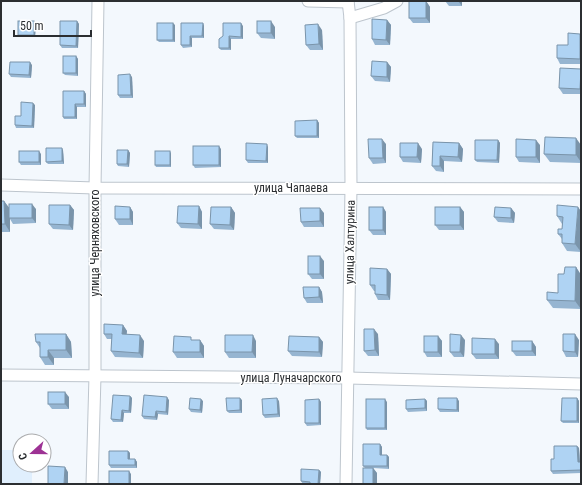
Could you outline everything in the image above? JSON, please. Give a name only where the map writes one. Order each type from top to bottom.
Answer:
[{"type":"street","name":"улица Черняховского","points":[[92,484],[95,376],[95,188],[98,1]]},
{"type":"street","points":[[308,1],[348,1]]},
{"type":"street","name":"улица Халтурина","points":[[346,484],[351,188],[350,18],[348,1]]},
{"type":"street","points":[[350,18],[384,8],[397,1]]},
{"type":"street","name":"улица Чапаева","points":[[1,185],[95,188],[581,189]]},
{"type":"street","name":"улица Луначарского","points":[[1,375],[348,378],[581,384]]},
{"type":"shaded area","points":[[1,450],[12,450],[12,473],[32,473],[32,484],[1,484]]},
{"type":"building","points":[[409,1],[426,1],[426,18],[409,18]]},
{"type":"building","points":[[372,19],[387,20],[386,40],[372,39]]},
{"type":"building","points":[[18,21],[34,21],[34,35],[18,35]]},
{"type":"building","points":[[60,21],[77,21],[76,46],[60,45]]},
{"type":"building","points":[[257,21],[271,21],[271,33],[257,33]]},
{"type":"building","points":[[157,23],[173,23],[173,40],[157,40]]},
{"type":"building","points":[[181,23],[203,23],[202,36],[190,36],[190,45],[181,45]]},
{"type":"building","points":[[223,23],[241,23],[241,37],[229,36],[229,48],[219,48],[219,39],[223,36]]},
{"type":"building","points":[[318,24],[319,44],[306,45],[305,25]]},
{"type":"building","points":[[568,33],[580,34],[580,59],[557,58],[557,45],[568,45]]},
{"type":"building","points":[[63,56],[76,56],[76,73],[63,73]]},
{"type":"building","points":[[372,61],[387,62],[387,77],[371,76]]},
{"type":"building","points":[[10,62],[30,62],[29,75],[9,74]]},
{"type":"building","points":[[560,68],[581,69],[580,89],[559,88]]},
{"type":"building","points":[[130,74],[131,95],[118,95],[118,75]]},
{"type":"building","points":[[63,91],[84,91],[84,104],[75,104],[75,117],[63,117]]},
{"type":"building","points":[[21,102],[33,103],[32,126],[15,125],[15,116],[21,116]]},
{"type":"building","points":[[317,120],[317,136],[295,136],[295,121]]},
{"type":"building","points":[[545,137],[576,138],[576,155],[544,154]]},
{"type":"building","points":[[368,139],[382,139],[383,158],[369,158]]},
{"type":"building","points":[[516,139],[536,140],[536,157],[516,157]]},
{"type":"building","points":[[475,140],[498,140],[497,160],[475,160]]},
{"type":"building","points":[[433,142],[459,143],[458,157],[440,156],[440,166],[432,166]]},
{"type":"building","points":[[246,143],[267,144],[266,161],[246,160]]},
{"type":"building","points":[[400,143],[418,143],[417,157],[400,157]]},
{"type":"building","points":[[193,146],[219,146],[219,165],[193,165]]},
{"type":"building","points":[[46,148],[62,148],[62,161],[46,162]]},
{"type":"building","points":[[117,150],[128,150],[127,164],[117,164]]},
{"type":"building","points":[[19,151],[39,151],[39,162],[19,162]]},
{"type":"building","points":[[155,151],[170,151],[170,165],[155,165]]},
{"type":"building","points":[[1,201],[4,201],[5,224],[1,224]]},
{"type":"building","points":[[9,204],[32,204],[32,218],[9,218]]},
{"type":"building","points":[[49,205],[70,205],[69,225],[49,224]]},
{"type":"building","points":[[557,205],[578,207],[575,244],[562,243],[562,234],[558,234],[558,229],[562,229],[563,217],[557,216]]},
{"type":"building","points":[[115,206],[130,207],[130,219],[115,219]]},
{"type":"building","points":[[178,206],[199,206],[198,224],[177,223]]},
{"type":"building","points":[[211,207],[231,207],[230,225],[210,224]]},
{"type":"building","points":[[369,207],[383,207],[383,230],[369,230]]},
{"type":"building","points":[[435,207],[460,207],[460,225],[435,225]]},
{"type":"building","points":[[495,207],[511,208],[511,218],[494,217]]},
{"type":"building","points":[[300,208],[320,208],[320,221],[301,222]]},
{"type":"building","points":[[308,256],[320,256],[320,274],[308,274]]},
{"type":"building","points":[[565,267],[576,267],[575,301],[547,300],[547,292],[558,293],[558,274],[564,274]]},
{"type":"building","points":[[370,268],[387,269],[387,295],[375,294],[375,285],[370,285]]},
{"type":"building","points":[[303,287],[319,287],[319,297],[304,298]]},
{"type":"building","points":[[104,324],[123,325],[122,334],[140,335],[139,353],[111,351],[112,334],[104,334]]},
{"type":"building","points":[[364,329],[374,329],[375,350],[364,351]]},
{"type":"building","points":[[35,334],[66,334],[66,350],[48,350],[48,357],[40,357],[40,342],[36,342]]},
{"type":"building","points":[[450,334],[461,335],[460,352],[450,352]]},
{"type":"building","points":[[563,334],[575,334],[575,352],[563,351]]},
{"type":"building","points":[[225,335],[253,335],[252,352],[225,352]]},
{"type":"building","points":[[174,336],[191,337],[191,340],[200,340],[200,352],[173,352]]},
{"type":"building","points":[[289,336],[319,337],[319,352],[288,351]]},
{"type":"building","points":[[424,336],[438,336],[438,352],[424,352]]},
{"type":"building","points":[[472,338],[495,339],[495,354],[472,354]]},
{"type":"building","points":[[512,341],[532,341],[532,351],[512,351]]},
{"type":"building","points":[[48,392],[65,392],[65,404],[48,404]]},
{"type":"building","points":[[113,395],[130,396],[129,411],[122,410],[121,420],[111,419]]},
{"type":"building","points":[[144,395],[167,397],[166,412],[156,411],[155,417],[142,416]]},
{"type":"building","points":[[190,398],[201,399],[200,410],[189,409]]},
{"type":"building","points":[[226,398],[240,398],[240,410],[227,411]]},
{"type":"building","points":[[277,398],[278,414],[263,415],[262,399]]},
{"type":"building","points":[[438,398],[457,398],[457,410],[438,409]]},
{"type":"building","points":[[562,398],[577,398],[577,421],[561,421]]},
{"type":"building","points":[[319,399],[319,423],[305,423],[305,400]]},
{"type":"building","points":[[366,399],[385,399],[385,428],[366,428]]},
{"type":"building","points":[[425,399],[425,408],[406,409],[406,400]]},
{"type":"building","points":[[363,444],[380,444],[380,455],[387,455],[387,466],[363,466]]},
{"type":"building","points":[[554,446],[577,446],[578,462],[581,462],[581,470],[551,471],[551,459],[554,459]]},
{"type":"building","points":[[109,451],[128,451],[128,459],[135,459],[135,465],[109,465]]},
{"type":"building","points":[[52,466],[65,467],[64,484],[48,484],[48,473],[52,473]]},
{"type":"building","points":[[363,468],[373,468],[373,484],[363,484]]},
{"type":"building","points":[[301,469],[319,470],[318,484],[310,484],[310,482],[301,481]]},
{"type":"building","points":[[109,471],[129,471],[129,484],[109,484]]}]
